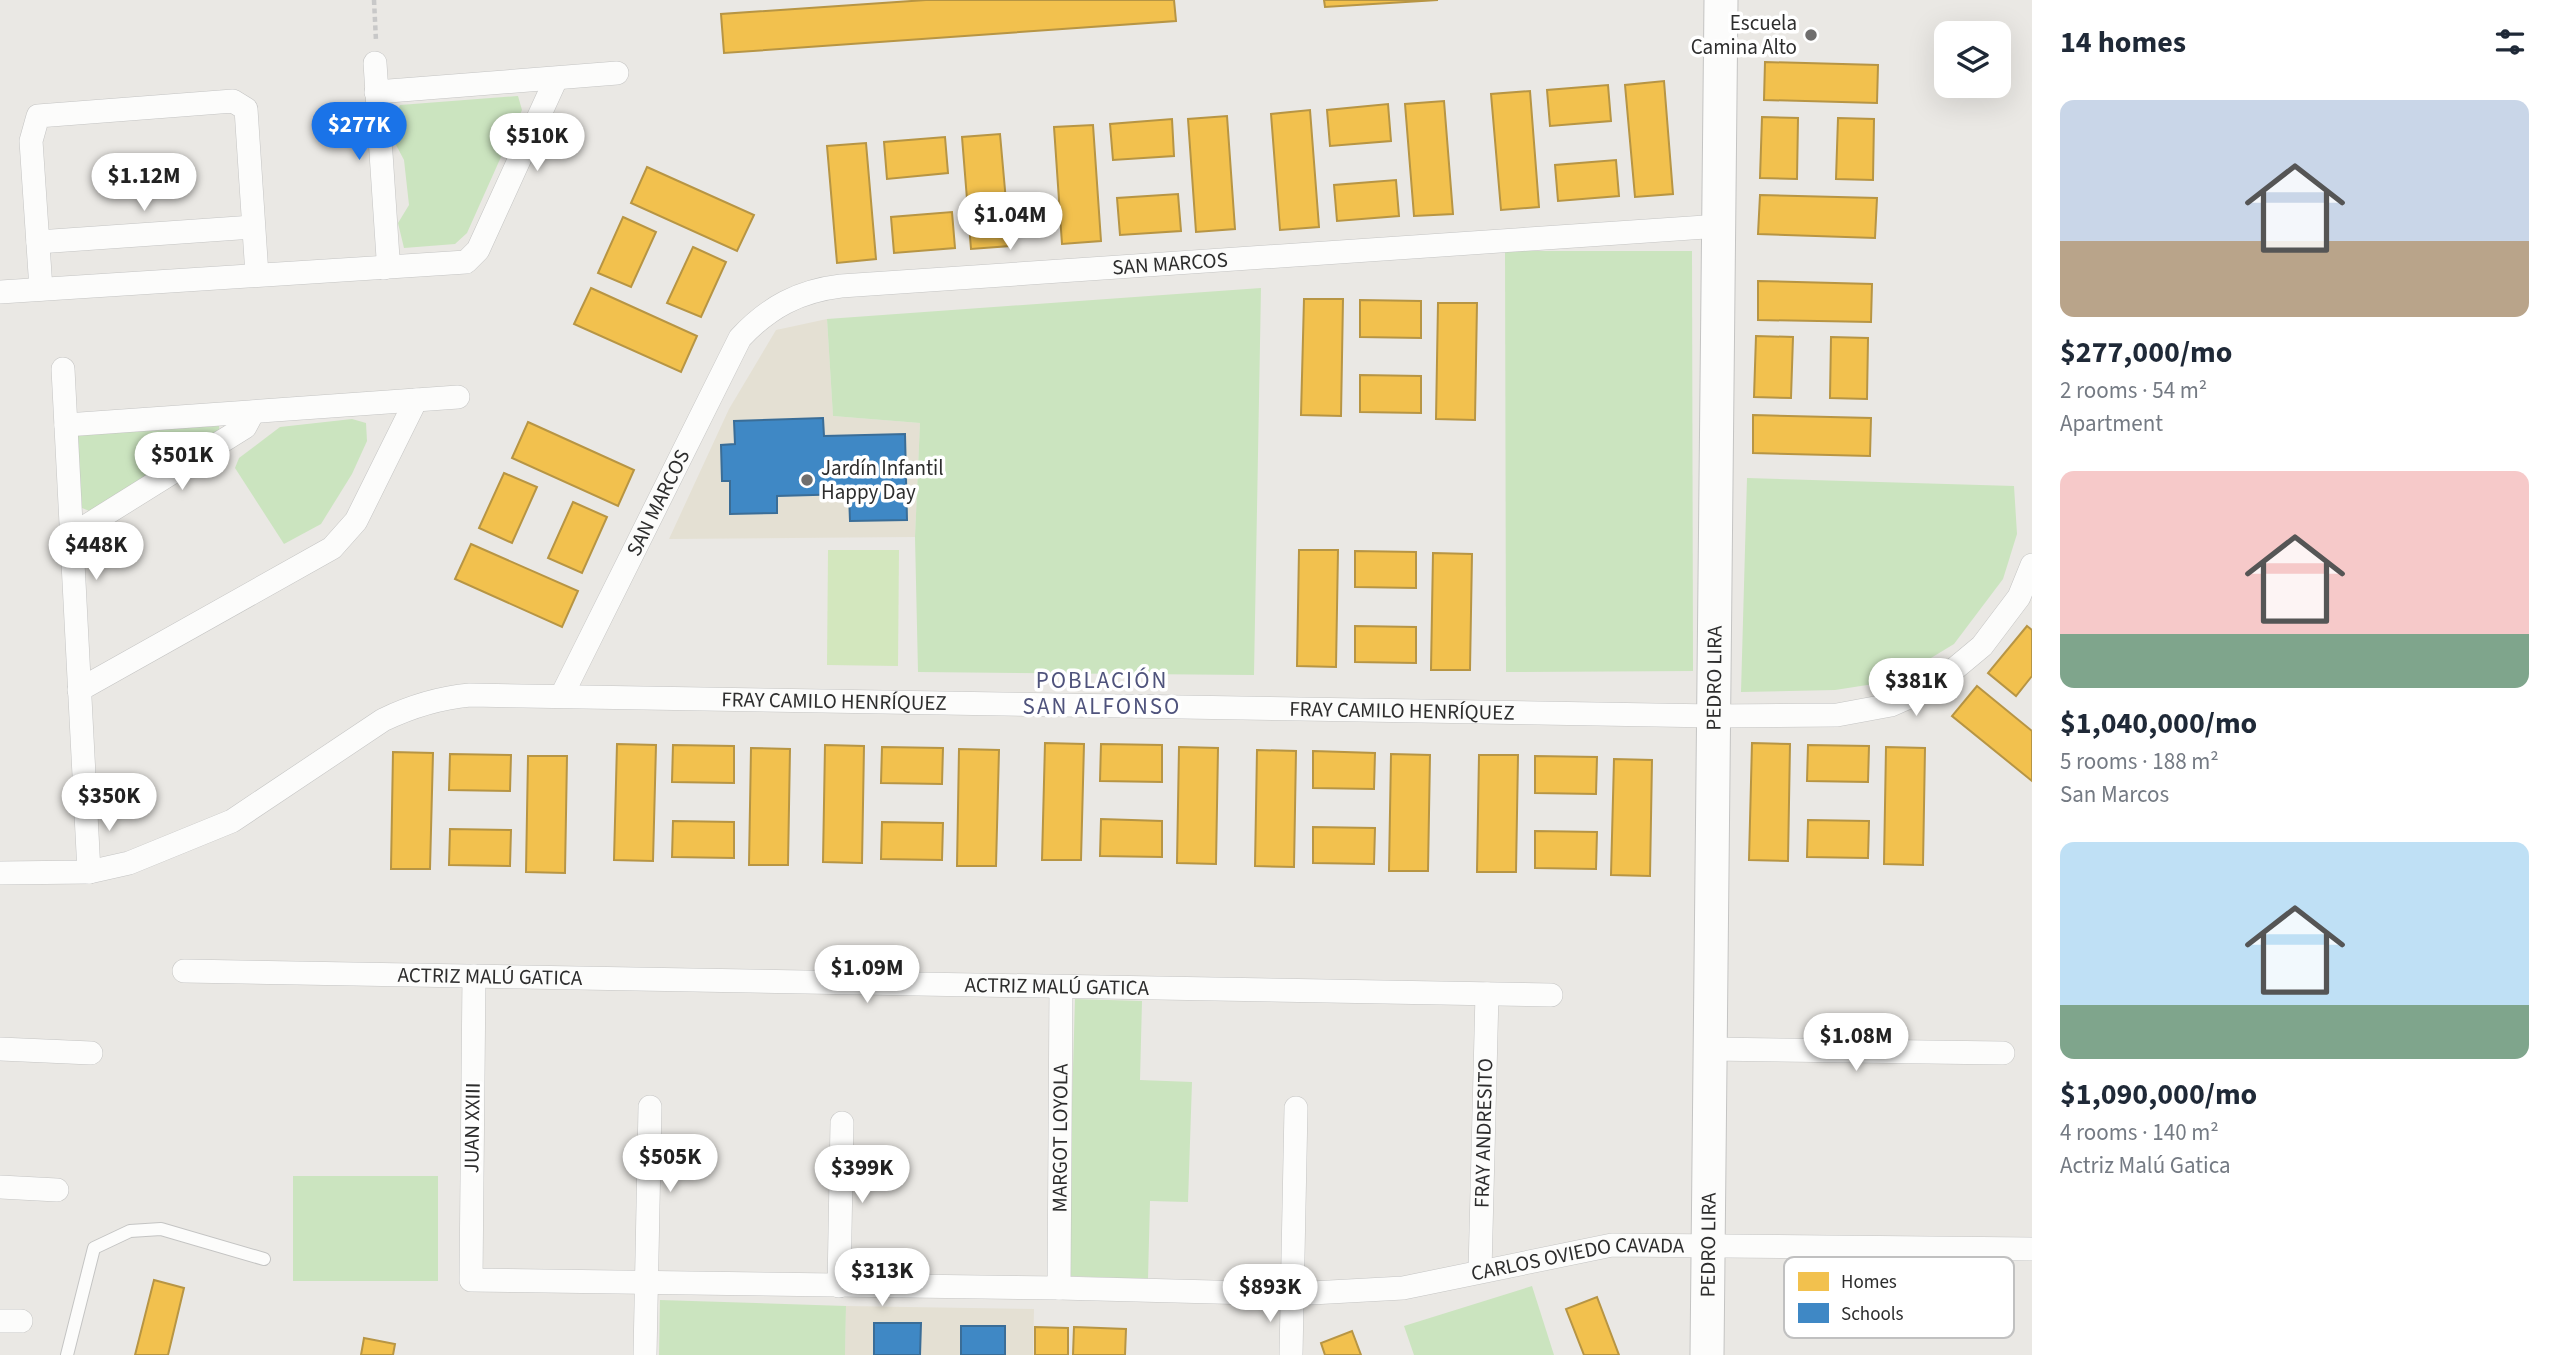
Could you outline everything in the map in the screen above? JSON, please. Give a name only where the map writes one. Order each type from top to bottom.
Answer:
[{"type":"street","name":"PEDRO LIRA","points":[[1707,1355],[1721,0]]},
{"type":"street","points":[[374,63],[388,258],[384,268]]},
{"type":"street","points":[[376,92],[617,73]]},
{"type":"street","points":[[0,292],[466,262],[478,250],[556,79]]},
{"type":"street","points":[[41,289],[31,141],[38,116],[233,101],[246,109],[257,275]]},
{"type":"street","name":"SAN MARCOS","points":[[562,695],[740,338],[770,310],[804,293],[841,286],[1720,226]]},
{"type":"street","points":[[37,242],[253,228]]},
{"type":"street","points":[[64,369],[89,872]]},
{"type":"street","points":[[66,425],[458,397]]},
{"type":"street","points":[[79,690],[332,548],[356,521],[416,400]]},
{"type":"street","points":[[72,535],[245,426],[253,412]]},
{"type":"street","name":"FRAY CAMILO HENRÍQUEZ","points":[[0,873],[89,872],[129,863],[232,821],[383,720],[440,698],[470,695],[1714,716],[1837,715],[1891,705],[1934,686],[1982,646],[2019,597],[2032,565]]},
{"type":"street","name":"ACTRIZ MALÚ GATICA","points":[[184,971],[1551,995]]},
{"type":"street","name":"JUAN XXIII","points":[[471,1280],[474,976]]},
{"type":"street","name":"MARGOT LOYOLA","points":[[1059,1288],[1061,987]]},
{"type":"street","name":"FRAY ANDRESITO","points":[[1480,1271],[1487,994]]},
{"type":"street","points":[[0,1049],[91,1053]]},
{"type":"street","points":[[1710,1049],[2003,1053]]},
{"type":"street","points":[[645,1355],[650,1107]]},
{"type":"street","points":[[1291,1355],[1296,1108]]},
{"type":"street","points":[[839,1286],[842,1123]]},
{"type":"street","points":[[0,1187],[57,1190]]},
{"type":"street","name":"CARLOS OVIEDO CAVADA","points":[[471,1280],[1293,1294],[1403,1288],[1612,1245],[2032,1249]]},
{"type":"lane","points":[[67,1355],[94,1248],[130,1231],[162,1229],[264,1259]]},
{"type":"path","points":[[374,0],[377,56],[374,63]]},
{"type":"shaded area","name":"Jardín Infantil Happy Day","points":[[827,319],[833,416],[920,423],[915,537],[669,539],[729,409],[776,330]]},
{"type":"shaded area","points":[[846,1306],[1034,1309],[1033,1355],[845,1355]]},
{"type":"green space","points":[[518,96],[522,110],[467,233],[455,244],[404,248],[398,223],[409,205],[404,160],[395,143],[394,117],[400,105]]},
{"type":"green space","points":[[1505,251],[1692,251],[1693,671],[1506,672]]},
{"type":"green space","points":[[1261,288],[1254,675],[918,672],[915,537],[920,423],[833,416],[827,319]]},
{"type":"green space","points":[[352,419],[366,423],[367,441],[352,474],[321,524],[284,544],[235,468],[239,458],[280,427]]},
{"type":"green space","points":[[219,426],[220,436],[92,512],[82,508],[77,433]]},
{"type":"green space","points":[[1747,478],[2014,486],[2017,534],[2003,579],[1954,644],[1893,681],[1835,690],[1741,692]]},
{"type":"green space","points":[[828,550],[899,550],[898,666],[827,665]]},
{"type":"green space","points":[[1075,999],[1142,1001],[1140,1080],[1192,1082],[1188,1202],[1150,1201],[1148,1279],[1067,1276]]},
{"type":"green space","points":[[293,1176],[438,1176],[438,1281],[293,1281]]},
{"type":"green space","points":[[1532,1286],[1554,1355],[1414,1355],[1404,1326]]},
{"type":"green space","points":[[660,1300],[846,1306],[845,1355],[659,1355]]},
{"type":"building: Homes","points":[[926,0],[1174,0],[1176,21],[724,53],[721,14]]},
{"type":"building: Homes","points":[[1324,0],[1438,0],[1325,7]]},
{"type":"building: Homes","points":[[1765,62],[1878,65],[1877,103],[1764,100]]},
{"type":"building: Homes","points":[[1664,81],[1673,194],[1635,197],[1625,85]]},
{"type":"building: Homes","points":[[1608,85],[1611,121],[1550,126],[1547,90]]},
{"type":"building: Homes","points":[[1530,91],[1539,207],[1501,210],[1491,94]]},
{"type":"building: Homes","points":[[1444,101],[1453,214],[1414,216],[1405,104]]},
{"type":"building: Homes","points":[[1388,104],[1391,141],[1330,146],[1327,110]]},
{"type":"building: Homes","points":[[1310,110],[1319,227],[1280,230],[1271,114]]},
{"type":"building: Homes","points":[[1227,116],[1235,229],[1196,232],[1188,119]]},
{"type":"building: Homes","points":[[1762,117],[1798,118],[1797,179],[1760,178]]},
{"type":"building: Homes","points":[[1838,118],[1874,119],[1873,180],[1836,179]]},
{"type":"building: Homes","points":[[1172,119],[1174,156],[1113,160],[1110,124]]},
{"type":"building: Homes","points":[[1093,125],[1101,241],[1062,244],[1054,127]]},
{"type":"building: Homes","points":[[1000,134],[1010,246],[971,249],[962,137]]},
{"type":"building: Homes","points":[[945,137],[948,173],[887,179],[884,142]]},
{"type":"building: Homes","points":[[866,143],[876,259],[837,263],[827,146]]},
{"type":"building: Homes","points":[[1616,160],[1619,196],[1558,201],[1555,165]]},
{"type":"building: Homes","points":[[647,167],[754,215],[737,251],[631,203]]},
{"type":"building: Homes","points":[[1396,180],[1399,216],[1337,221],[1334,185]]},
{"type":"building: Homes","points":[[1178,194],[1181,231],[1120,235],[1117,198]]},
{"type":"building: Homes","points":[[1760,195],[1877,198],[1875,238],[1758,234]]},
{"type":"building: Homes","points":[[952,212],[955,248],[894,253],[891,217]]},
{"type":"building: Homes","points":[[623,217],[656,232],[631,287],[598,273]]},
{"type":"building: Homes","points":[[693,247],[726,262],[701,317],[667,303]]},
{"type":"building: Homes","points":[[1758,281],[1872,284],[1871,322],[1758,320]]},
{"type":"building: Homes","points":[[591,288],[697,336],[681,372],[574,324]]},
{"type":"building: Homes","points":[[1304,299],[1343,299],[1341,416],[1301,415]]},
{"type":"building: Homes","points":[[1360,300],[1421,301],[1421,338],[1360,337]]},
{"type":"building: Homes","points":[[1438,303],[1477,303],[1475,420],[1436,419]]},
{"type":"building: Homes","points":[[1756,336],[1793,337],[1791,398],[1754,397]]},
{"type":"building: Homes","points":[[1831,337],[1868,338],[1867,399],[1830,398]]},
{"type":"building: Homes","points":[[1360,375],[1421,376],[1421,413],[1360,412]]},
{"type":"building: Homes","points":[[1753,415],[1871,418],[1870,456],[1753,453]]},
{"type":"building: Homes","points":[[528,422],[634,470],[618,506],[512,458]]},
{"type":"building: Homes","points":[[504,473],[537,487],[512,543],[479,528]]},
{"type":"building: Homes","points":[[573,502],[607,517],[582,573],[548,558]]},
{"type":"building: Homes","points":[[471,544],[578,591],[562,627],[455,579]]},
{"type":"building: Homes","points":[[1299,550],[1338,550],[1336,667],[1297,666]]},
{"type":"building: Homes","points":[[1355,551],[1416,552],[1416,588],[1355,587]]},
{"type":"building: Homes","points":[[1433,553],[1472,554],[1470,670],[1431,670]]},
{"type":"building: Homes","points":[[1355,626],[1416,627],[1416,663],[1355,662]]},
{"type":"building: Homes","points":[[2027,626],[2032,630],[2032,676],[2016,696],[1988,673]]},
{"type":"building: Homes","points":[[1977,686],[2032,731],[2032,781],[1952,716]]},
{"type":"building: Homes","points":[[1045,743],[1084,744],[1081,860],[1042,860]]},
{"type":"building: Homes","points":[[1752,743],[1790,744],[1788,861],[1749,860]]},
{"type":"building: Homes","points":[[617,744],[656,745],[653,861],[614,860]]},
{"type":"building: Homes","points":[[1101,744],[1162,745],[1162,782],[1100,781]]},
{"type":"building: Homes","points":[[673,745],[734,746],[734,783],[672,782]]},
{"type":"building: Homes","points":[[825,745],[864,746],[862,863],[823,862]]},
{"type":"building: Homes","points":[[1808,745],[1869,746],[1868,782],[1807,781]]},
{"type":"building: Homes","points":[[882,747],[943,748],[942,784],[881,783]]},
{"type":"building: Homes","points":[[1179,747],[1218,748],[1216,864],[1177,863]]},
{"type":"building: Homes","points":[[1886,747],[1925,748],[1923,865],[1884,864]]},
{"type":"building: Homes","points":[[751,748],[790,749],[788,865],[749,865]]},
{"type":"building: Homes","points":[[959,749],[999,750],[996,866],[957,866]]},
{"type":"building: Homes","points":[[1257,750],[1296,751],[1294,867],[1255,866]]},
{"type":"building: Homes","points":[[1313,751],[1375,753],[1374,789],[1313,788]]},
{"type":"building: Homes","points":[[393,752],[433,753],[430,869],[391,869]]},
{"type":"building: Homes","points":[[450,754],[511,755],[510,791],[449,790]]},
{"type":"building: Homes","points":[[1391,754],[1430,755],[1428,871],[1389,871]]},
{"type":"building: Homes","points":[[1479,755],[1518,755],[1516,872],[1477,872]]},
{"type":"building: Homes","points":[[528,756],[567,756],[565,873],[526,872]]},
{"type":"building: Homes","points":[[1535,756],[1597,757],[1596,794],[1535,793]]},
{"type":"building: Homes","points":[[1614,759],[1652,760],[1650,876],[1611,875]]},
{"type":"building: Homes","points":[[1101,819],[1162,821],[1162,857],[1100,856]]},
{"type":"building: Homes","points":[[1808,820],[1869,821],[1868,858],[1807,857]]},
{"type":"building: Homes","points":[[673,821],[734,822],[734,858],[672,857]]},
{"type":"building: Homes","points":[[882,822],[943,823],[942,860],[881,859]]},
{"type":"building: Homes","points":[[1313,827],[1375,828],[1374,864],[1313,863]]},
{"type":"building: Homes","points":[[450,829],[511,830],[510,866],[449,865]]},
{"type":"building: Homes","points":[[1535,831],[1597,832],[1596,869],[1535,868]]},
{"type":"building: Homes","points":[[154,1280],[184,1288],[168,1355],[135,1355]]},
{"type":"building: Homes","points":[[1597,1297],[1619,1355],[1584,1355],[1566,1309]]},
{"type":"building: Homes","points":[[1035,1327],[1068,1328],[1068,1355],[1035,1355]]},
{"type":"building: Homes","points":[[1074,1327],[1126,1329],[1125,1355],[1073,1355]]},
{"type":"building: Homes","points":[[1352,1331],[1361,1355],[1325,1355],[1321,1343]]},
{"type":"building: Homes","points":[[364,1338],[395,1344],[393,1355],[361,1355]]},
{"type":"building: Schools","points":[[823,418],[824,436],[905,434],[907,520],[850,521],[849,494],[777,496],[777,513],[730,514],[730,481],[722,481],[721,445],[735,444],[734,421]]},
{"type":"building: Schools","points":[[874,1323],[921,1323],[920,1355],[874,1355]]},
{"type":"building: Schools","points":[[961,1326],[1005,1326],[1005,1355],[961,1355]]},
{"type":"place","name":"Escuela Camina Alto","points":[[1811,35]]},
{"type":"place","name":"Jardín Infantil Happy Day","points":[[807,480]]},
{"type":"district","name":"POBLACIÓN SAN ALFONSO","points":[[1102,693]]}]
